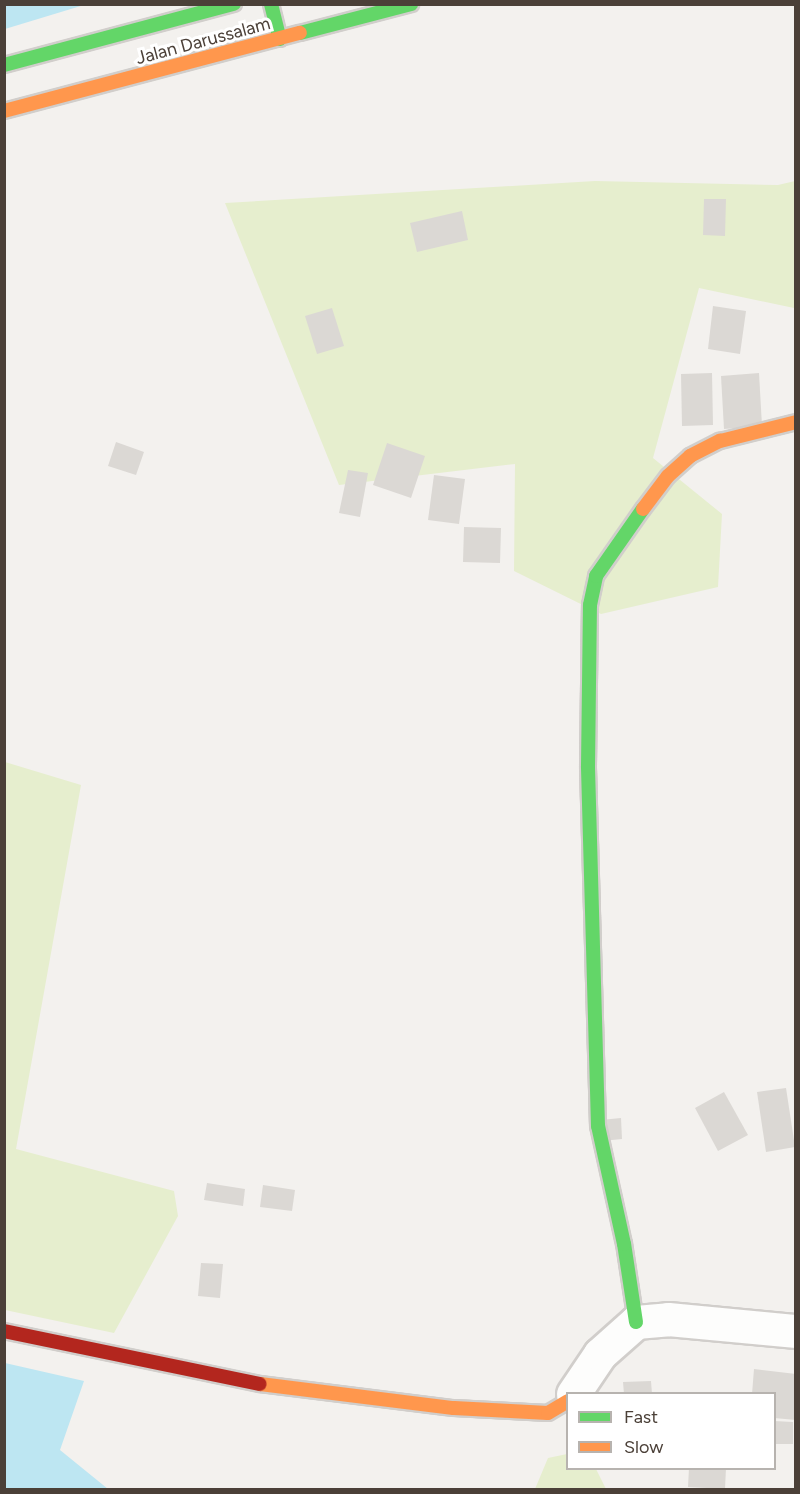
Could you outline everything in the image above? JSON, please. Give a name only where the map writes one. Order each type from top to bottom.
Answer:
[{"type":"street","name":"Jalan Darussalam","points":[[4,65],[234,4]]},
{"type":"street","points":[[271,4],[280,39]]},
{"type":"street","name":"Jalan Darussalam","points":[[4,111],[411,4]]},
{"type":"street","points":[[636,1322],[624,1244],[598,1126],[588,766],[590,605],[596,576],[617,543],[668,476],[690,456],[720,441],[795,422]]},
{"type":"street","points":[[574,1392],[600,1354],[636,1322],[668,1319],[795,1331]]},
{"type":"street","points":[[4,1331],[268,1386],[454,1408],[548,1413],[566,1402]]},
{"type":"green space","points":[[595,181],[778,185],[795,181],[794,308],[699,288],[653,458],[722,514],[718,587],[601,614],[514,571],[515,464],[339,485],[225,203]]},
{"type":"green space","points":[[5,762],[81,785],[16,1149],[174,1191],[178,1216],[114,1333],[5,1310]]},
{"type":"green space","points":[[566,1454],[566,1470],[596,1470],[606,1489],[535,1489],[548,1458]]},
{"type":"water","points":[[5,4],[84,4],[84,5],[5,29]]},
{"type":"water","points":[[5,1363],[84,1381],[60,1450],[108,1489],[5,1489]]},
{"type":"building","points":[[704,199],[726,199],[725,236],[703,235]]},
{"type":"building","points":[[462,211],[468,240],[417,252],[410,223]]},
{"type":"building","points":[[713,306],[746,311],[740,354],[708,349]]},
{"type":"building","points":[[332,308],[344,346],[317,354],[305,316]]},
{"type":"building","points":[[712,373],[713,425],[682,426],[681,374]]},
{"type":"building","points":[[759,373],[762,426],[724,429],[721,376]]},
{"type":"building","points":[[116,442],[144,452],[136,475],[108,466]]},
{"type":"building","points":[[387,443],[425,456],[411,498],[373,485]]},
{"type":"building","points":[[348,470],[368,473],[360,517],[339,513]]},
{"type":"building","points":[[434,475],[465,479],[459,524],[428,520]]},
{"type":"building","points":[[464,527],[501,528],[500,563],[463,562]]},
{"type":"building","points":[[786,1088],[795,1147],[766,1152],[757,1092]]},
{"type":"building","points":[[724,1092],[748,1135],[718,1151],[695,1108]]},
{"type":"building","points":[[621,1118],[622,1139],[602,1141],[601,1120]]},
{"type":"building","points":[[207,1183],[245,1189],[243,1206],[204,1200]]},
{"type":"building","points":[[263,1185],[295,1190],[292,1211],[260,1207]]},
{"type":"building","points":[[201,1263],[223,1264],[220,1298],[198,1296]]},
{"type":"building","points":[[754,1369],[796,1374],[796,1420],[776,1418],[776,1392],[752,1392]]},
{"type":"building","points":[[651,1381],[652,1392],[624,1392],[623,1382]]},
{"type":"building","points":[[776,1421],[793,1422],[793,1444],[776,1444]]},
{"type":"building","points":[[689,1470],[726,1470],[725,1489],[688,1487]]},
{"type":"traffic: fast","points":[[4,65],[234,4]]},
{"type":"traffic: fast","points":[[271,4],[280,39]]},
{"type":"traffic: fast","points":[[300,33],[411,4]]},
{"type":"traffic: fast","points":[[636,1322],[624,1244],[598,1126],[588,766],[590,605],[596,576],[643,509]]},
{"type":"traffic: slow","points":[[4,111],[300,33]]},
{"type":"traffic: slow","points":[[643,509],[668,476],[690,456],[720,441],[796,422]]},
{"type":"traffic: slow","points":[[260,1384],[454,1408],[548,1413],[566,1402]]},
{"type":"traffic: jam","points":[[4,1331],[260,1384]]}]
